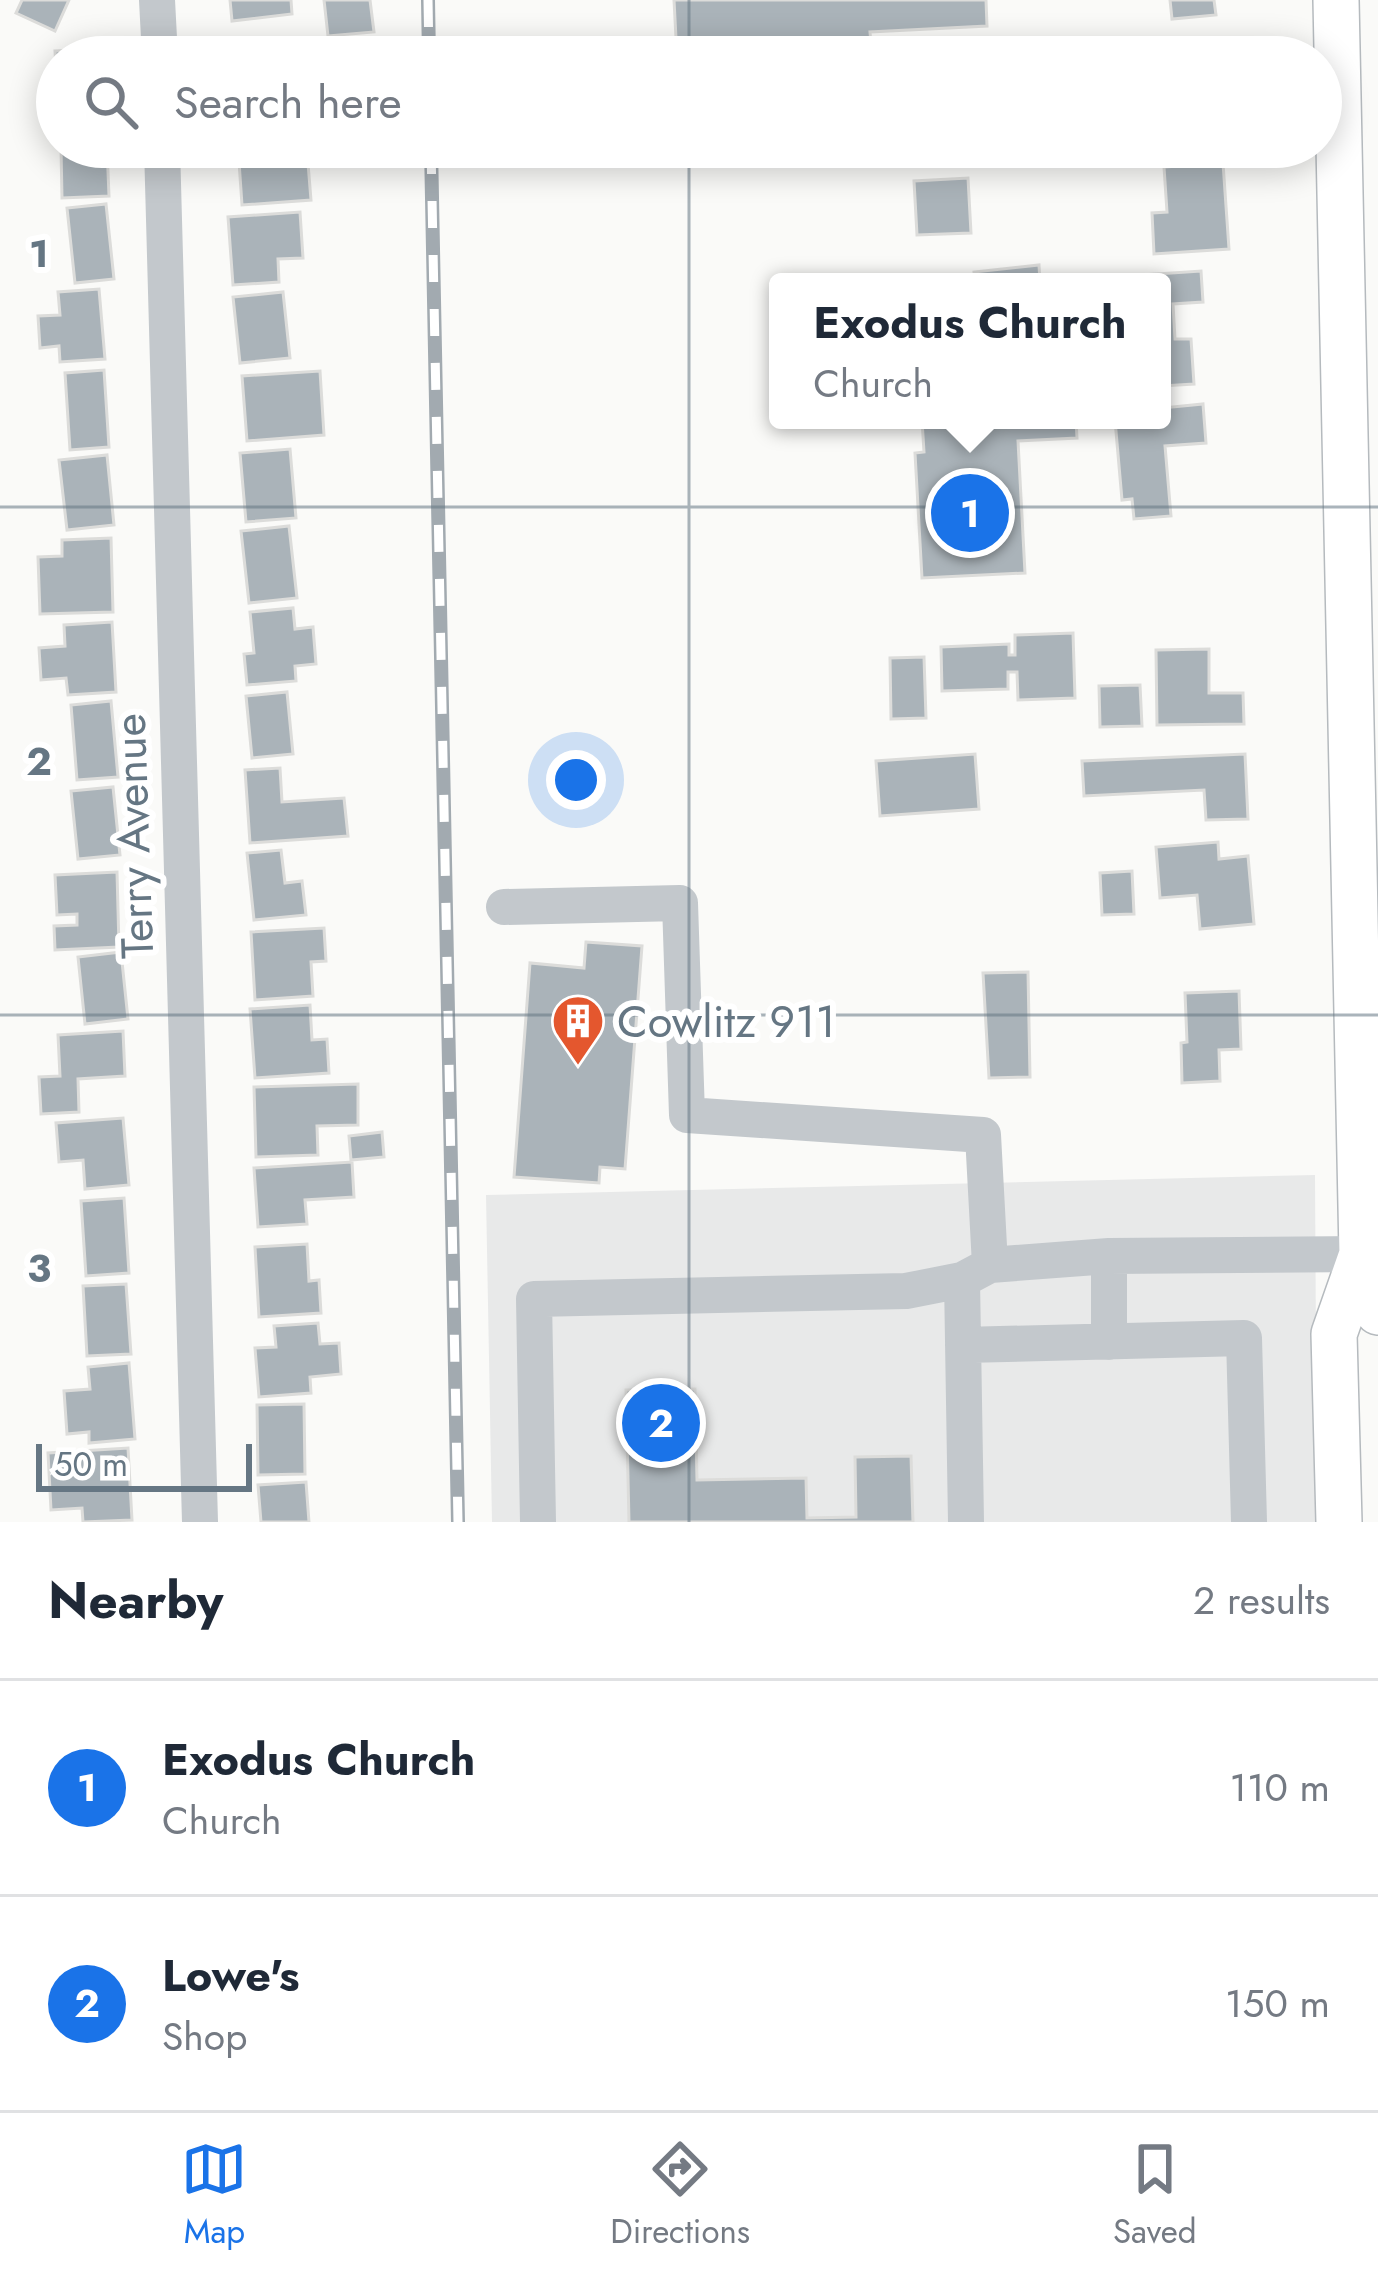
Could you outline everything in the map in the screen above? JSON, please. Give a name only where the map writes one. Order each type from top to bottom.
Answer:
[{"type":"main road","points":[[1336,0],[1338,36]]},
{"type":"main road","points":[[1342,129],[1365,622],[1357,913],[1362,1254],[1378,1312]]},
{"type":"main road","points":[[1357,913],[1378,846]]},
{"type":"main road","points":[[1339,1522],[1334,1334],[1362,1254]]},
{"type":"street","points":[[158,0],[159,36]]},
{"type":"street","name":"Terry Avenue","points":[[163,168],[200,1522]]},
{"type":"street","points":[[504,908],[680,903],[687,1115],[983,1135],[976,1273],[963,1345],[966,1522]]},
{"type":"street","points":[[538,1522],[534,1299],[906,1291],[976,1273],[1109,1256],[1362,1254]]},
{"type":"street","points":[[1108,1342],[1109,1256]]},
{"type":"street","points":[[963,1345],[1244,1339],[1249,1522]]},
{"type":"shaded area","points":[[1315,1175],[1317,1522],[492,1522],[486,1195]]},
{"type":"building","points":[[22,0],[69,0],[55,31],[16,13]]},
{"type":"building","points":[[230,0],[291,0],[292,14],[232,21]]},
{"type":"building","points":[[324,0],[370,0],[374,32],[328,36]]},
{"type":"building","points":[[674,0],[986,0],[987,26],[870,32],[870,36],[676,36]]},
{"type":"building","points":[[1170,0],[1214,0],[1216,15],[1172,19]]},
{"type":"building","points":[[61,168],[108,168],[109,196],[62,198]]},
{"type":"building","points":[[239,168],[308,168],[311,200],[242,205]]},
{"type":"building","points":[[1164,168],[1223,168],[1229,249],[1154,254],[1152,213],[1167,212]]},
{"type":"building","points":[[968,178],[971,233],[917,235],[914,181]]},
{"type":"building","points":[[106,204],[114,279],[75,283],[67,208]]},
{"type":"building","points":[[300,212],[303,258],[278,259],[279,282],[233,285],[228,217]]},
{"type":"building","points":[[1039,265],[1039,273],[974,273]]},
{"type":"building","points":[[1201,271],[1203,302],[1173,304],[1175,339],[1191,339],[1194,384],[1171,385],[1171,273]]},
{"type":"building","points":[[99,289],[105,359],[60,362],[59,346],[40,348],[38,316],[60,315],[58,292]]},
{"type":"building","points":[[283,292],[290,358],[240,363],[233,297]]},
{"type":"building","points":[[104,370],[109,447],[70,450],[65,373]]},
{"type":"building","points":[[320,371],[324,435],[247,441],[242,376]]},
{"type":"building","points":[[1203,404],[1206,443],[1165,446],[1171,516],[1134,519],[1132,499],[1122,500],[1116,429],[1171,429],[1171,407]]},
{"type":"building","points":[[923,429],[1076,429],[1077,438],[1018,441],[1025,573],[922,578],[915,453],[924,452]]},
{"type":"building","points":[[290,449],[296,518],[246,522],[240,453]]},
{"type":"building","points":[[107,455],[114,525],[67,530],[59,460]]},
{"type":"building","points":[[289,526],[297,598],[249,603],[241,531]]},
{"type":"building","points":[[111,538],[113,612],[40,614],[38,557],[62,556],[62,540]]},
{"type":"building","points":[[293,608],[295,629],[313,627],[316,664],[295,666],[296,681],[247,685],[244,654],[254,653],[250,612]]},
{"type":"building","points":[[112,622],[116,692],[68,695],[66,678],[41,680],[39,648],[65,646],[64,625]]},
{"type":"building","points":[[1073,633],[1075,698],[1018,700],[1017,672],[1008,672],[1008,689],[942,691],[941,647],[1009,644],[1009,655],[1015,655],[1015,635]]},
{"type":"building","points":[[1209,649],[1209,693],[1243,693],[1244,724],[1157,725],[1156,650]]},
{"type":"building","points":[[924,657],[926,718],[891,719],[890,658]]},
{"type":"building","points":[[1140,685],[1142,726],[1100,727],[1099,686]]},
{"type":"building","points":[[287,692],[293,754],[252,758],[246,696]]},
{"type":"building","points":[[111,701],[118,777],[77,780],[71,705]]},
{"type":"building","points":[[975,754],[979,809],[880,816],[876,761]]},
{"type":"building","points":[[1245,754],[1248,819],[1206,820],[1204,790],[1084,796],[1082,761]]},
{"type":"building","points":[[280,768],[282,802],[344,798],[348,836],[250,843],[245,770]]},
{"type":"building","points":[[113,787],[120,855],[78,859],[71,791]]},
{"type":"building","points":[[1218,842],[1219,859],[1248,856],[1254,924],[1200,929],[1197,895],[1160,898],[1156,847]]},
{"type":"building","points":[[281,850],[285,883],[302,881],[306,915],[254,920],[247,853]]},
{"type":"building","points":[[1132,871],[1134,914],[1102,915],[1100,873]]},
{"type":"building","points":[[117,872],[119,947],[55,950],[54,926],[77,925],[77,914],[57,915],[55,875]]},
{"type":"building","points":[[324,928],[326,961],[311,962],[313,996],[255,1000],[251,932]]},
{"type":"building","name":"Cowlitz 911","points":[[586,942],[642,946],[625,1169],[600,1167],[599,1183],[514,1177],[530,963],[584,968]]},
{"type":"building","points":[[121,952],[128,1019],[85,1024],[78,957]]},
{"type":"building","points":[[1028,972],[1030,1077],[989,1078],[983,973]]},
{"type":"building","points":[[1239,991],[1241,1049],[1219,1050],[1220,1081],[1182,1083],[1181,1043],[1187,1042],[1185,993]]},
{"type":"building","points":[[310,1005],[312,1040],[327,1039],[329,1073],[255,1078],[250,1009]]},
{"type":"building","points":[[123,1031],[125,1076],[78,1079],[79,1112],[41,1114],[39,1077],[60,1076],[58,1035]]},
{"type":"building","points":[[358,1084],[358,1125],[317,1126],[318,1155],[256,1157],[254,1087]]},
{"type":"building","points":[[123,1118],[129,1185],[85,1189],[83,1160],[59,1162],[56,1123]]},
{"type":"building","points":[[382,1132],[384,1157],[351,1160],[349,1136]]},
{"type":"building","points":[[352,1162],[354,1197],[305,1200],[307,1224],[258,1227],[254,1168]]},
{"type":"building","points":[[124,1198],[129,1273],[86,1276],[81,1201]]},
{"type":"building","points":[[307,1244],[309,1281],[319,1280],[321,1313],[259,1317],[255,1247]]},
{"type":"building","points":[[126,1284],[131,1354],[87,1356],[83,1286]]},
{"type":"building","points":[[318,1323],[320,1344],[339,1343],[341,1374],[310,1377],[311,1393],[259,1397],[255,1348],[276,1347],[274,1326]]},
{"type":"building","points":[[129,1363],[135,1439],[89,1443],[89,1432],[67,1434],[64,1391],[90,1389],[88,1367]]},
{"type":"building","points":[[695,1389],[697,1480],[806,1478],[807,1518],[856,1517],[855,1457],[911,1456],[913,1522],[629,1522],[626,1390]]},
{"type":"building","points":[[304,1404],[305,1474],[258,1475],[257,1405]]},
{"type":"building","points":[[128,1448],[132,1520],[83,1522],[82,1508],[51,1510],[48,1453]]},
{"type":"building","points":[[306,1482],[309,1522],[261,1522],[258,1485]]},
{"type":"railway","points":[[428,0],[429,36]]},
{"type":"railway","points":[[431,168],[458,1522]]},
{"type":"place","name":"Exodus Church","points":[[970,513]]},
{"type":"place","name":"Cowlitz 911","points":[[578,1067]]},
{"type":"place","name":"Lowe's","points":[[661,1423]]}]
